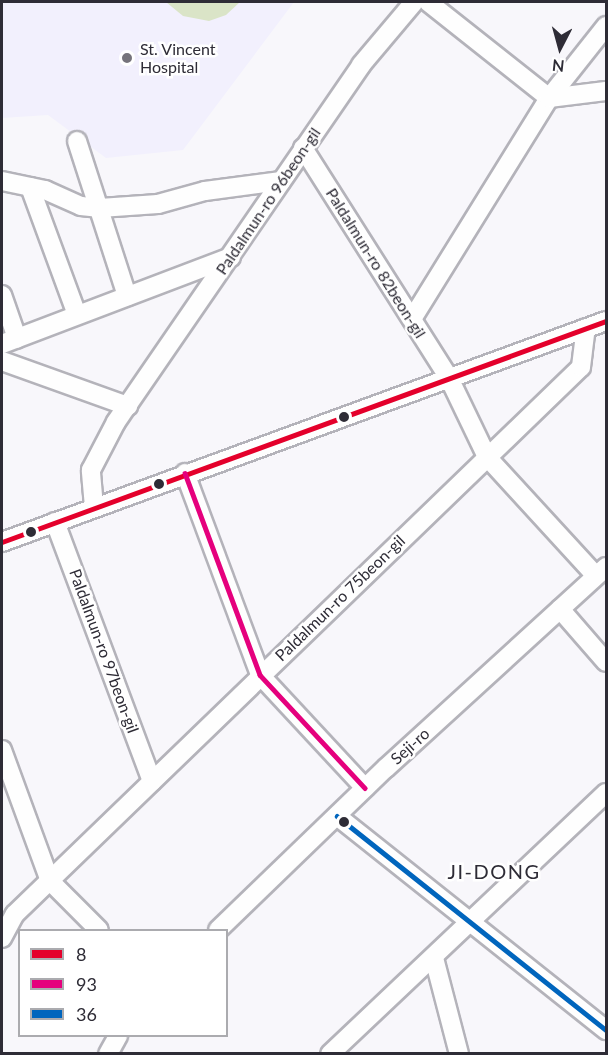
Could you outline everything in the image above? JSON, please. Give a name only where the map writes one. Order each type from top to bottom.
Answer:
[{"type":"street","name":"Paldalmun-ro 96beon-gil","points":[[94,507],[91,470],[128,406],[361,65],[414,2]]},
{"type":"street","points":[[428,2],[549,98],[606,91]]},
{"type":"street","points":[[412,319],[549,98],[606,26]]},
{"type":"street","points":[[77,141],[127,296]]},
{"type":"street","name":"Paldalmun-ro 82beon-gil","points":[[303,148],[449,378],[487,457],[601,571]]},
{"type":"street","points":[[2,181],[30,186],[81,206],[100,208],[158,204],[205,191],[281,181]]},
{"type":"street","points":[[30,186],[77,315]]},
{"type":"street","points":[[2,295],[9,341],[231,256]]},
{"type":"street","points":[[2,542],[185,473],[606,321]]},
{"type":"street","name":"Paldalmun-ro 75beon-gil","points":[[2,938],[15,914],[260,675],[582,367],[586,328]]},
{"type":"street","points":[[2,361],[128,406]]},
{"type":"street","points":[[185,473],[260,675],[365,788]]},
{"type":"street","name":"Paldalmun-ro 97beon-gil","points":[[56,522],[152,781]]},
{"type":"street","name":"Seji-ro","points":[[219,929],[365,788],[601,571]]},
{"type":"street","points":[[560,609],[606,662]]},
{"type":"street","points":[[2,750],[50,881],[98,929]]},
{"type":"street","points":[[330,1053],[470,925],[606,793]]},
{"type":"street","points":[[337,816],[470,925],[606,1030]]},
{"type":"street","points":[[434,958],[459,1053]]},
{"type":"shaded area","name":"St. Vincent Hospital","points":[[2,2],[294,2],[183,150],[106,158],[48,115],[2,118]]},
{"type":"green space","points":[[166,2],[240,2],[226,15],[209,21],[183,16]]},
{"type":"transit line","name":"8","points":[[2,542],[606,321]]},
{"type":"transit line","name":"93","points":[[185,473],[260,675],[365,788]]},
{"type":"transit line","name":"36","points":[[337,816],[606,1030]]},
{"type":"place","name":"St. Vincent Hospital","points":[[127,58]]},
{"type":"district","name":"JI-DONG","points":[[494,871]]}]
